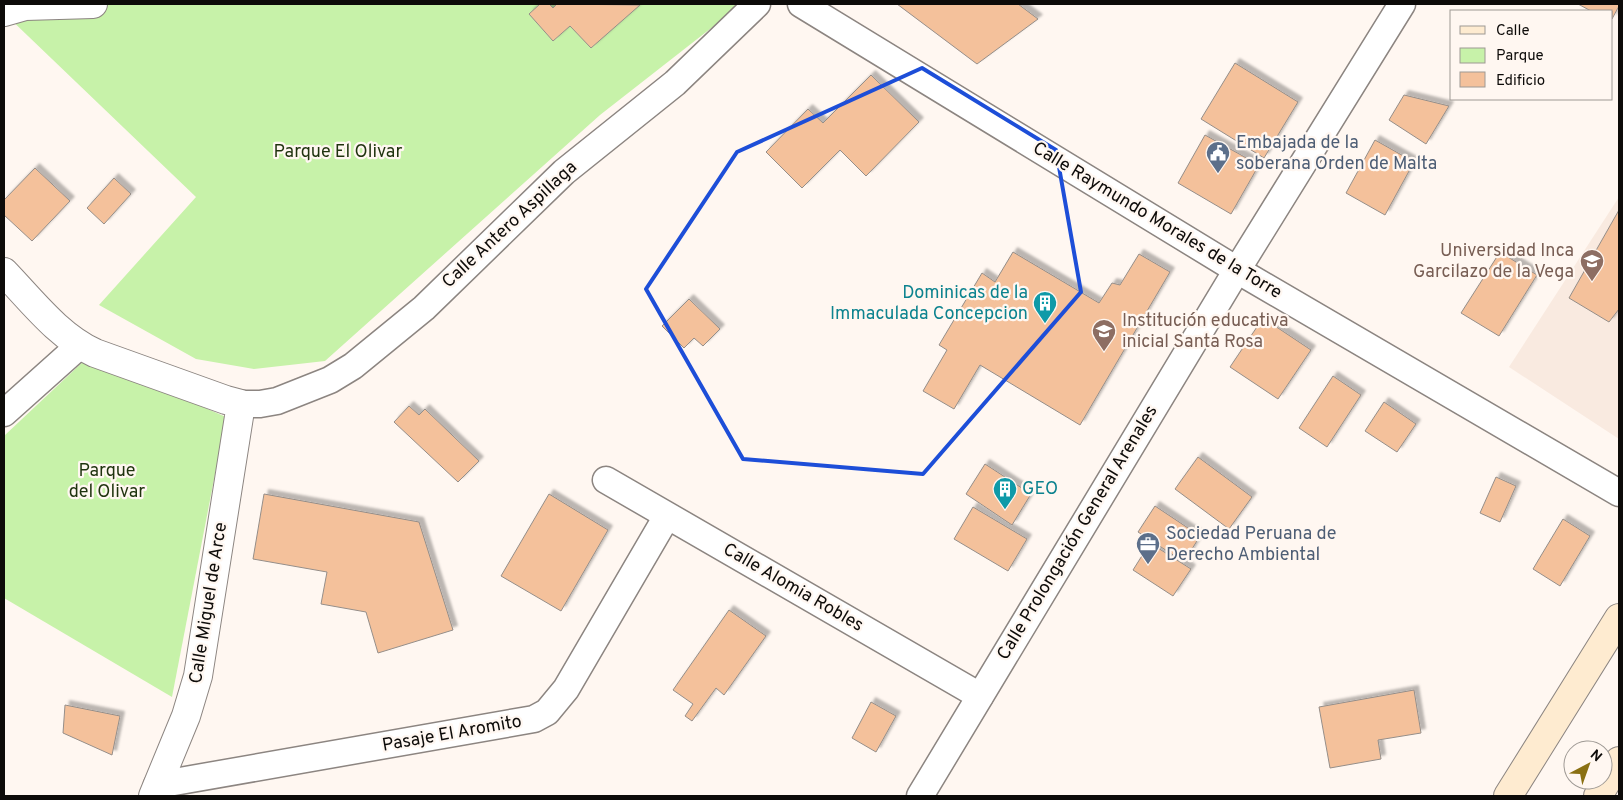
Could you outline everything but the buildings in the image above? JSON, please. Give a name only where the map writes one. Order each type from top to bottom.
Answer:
[{"type":"main road","points":[[1508,796],[1619,618]]},
{"type":"main road","points":[[1598,796],[1619,761]]},
{"type":"street","points":[[4,12],[25,6],[93,4]]},
{"type":"street","name":"Calle Antero Aspillaga","points":[[241,404],[260,404],[277,401],[330,380],[353,366],[424,308],[564,172],[675,83],[757,4]]},
{"type":"street","name":"Calle Raymundo Morales de la Torre","points":[[801,4],[1237,270],[1619,493]]},
{"type":"street","name":"Calle Prolongación General Arenales","points":[[920,796],[1237,270],[1402,4]]},
{"type":"street","points":[[4,272],[66,336],[79,346],[95,354],[241,404]]},
{"type":"street","points":[[4,414],[79,346]]},
{"type":"street","name":"Calle Miguel de Arce","points":[[155,791],[186,716],[198,676],[241,404]]},
{"type":"street","name":"Calle Alomia Robles","points":[[606,480],[980,696]]},
{"type":"street","name":"Pasaje El Aromito","points":[[155,791],[534,719],[547,712],[566,689],[667,516]]},
{"type":"highlighted area","points":[[922,68],[1056,150],[1081,292],[923,474],[743,459],[646,289],[737,152]]},
{"type":"shaded area","name":"Universidad Inca Garcilazo de la Vega","points":[[1619,197],[1619,439],[1509,367]]},
{"type":"green space","name":"Parque El Olivar","points":[[4,4],[742,4],[600,115],[325,361],[254,369],[196,359],[99,305],[196,197],[4,13]]},
{"type":"green space","name":"Parque del Olivar","points":[[88,357],[226,417],[172,697],[4,598],[4,436]]},
{"type":"place","name":"Embajada de la soberana Orden de Malta","points":[[1218,174]]},
{"type":"place","name":"Universidad Inca Garcilazo de la Vega","points":[[1592,282]]},
{"type":"place","name":"Dominicas de la Immaculada Concepcion","points":[[1045,324]]},
{"type":"place","name":"Institución educativa inicial Santa Rosa","points":[[1104,352]]},
{"type":"place","name":"GEO","points":[[1005,510]]},
{"type":"place","name":"Sociedad Peruana de Derecho Ambiental","points":[[1148,565]]}]
